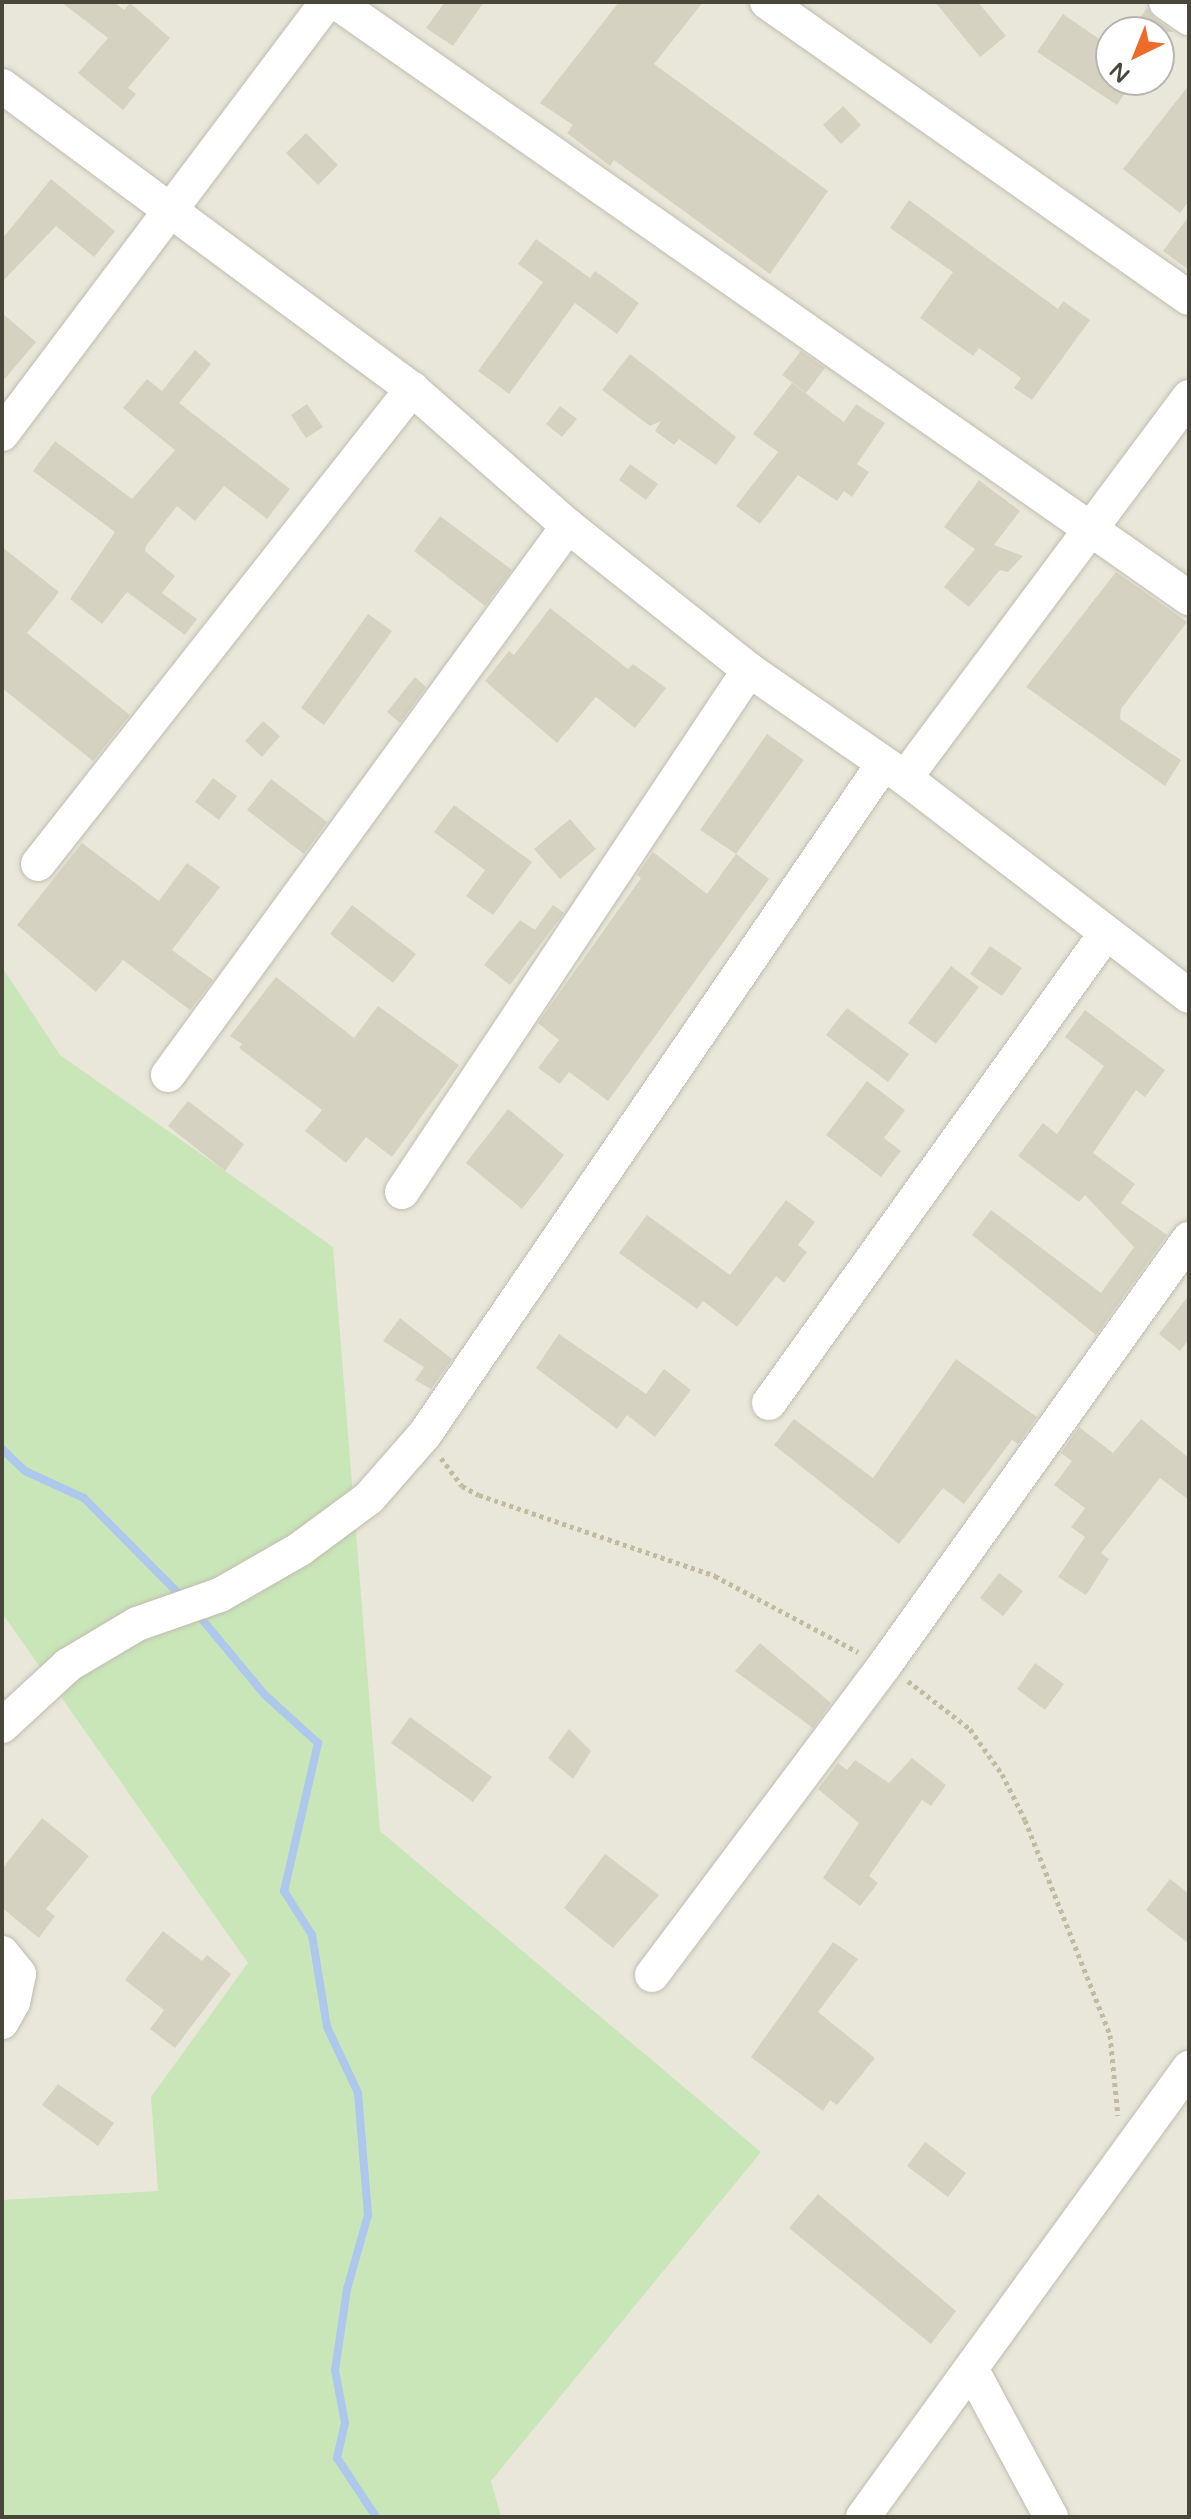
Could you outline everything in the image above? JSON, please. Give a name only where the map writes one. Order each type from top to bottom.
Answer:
[{"type":"street","points":[[2,434],[168,206],[327,2]]},
{"type":"street","points":[[336,2],[1189,598]]},
{"type":"street","points":[[767,2],[1189,298]]},
{"type":"street","points":[[1166,2],[1189,18]]},
{"type":"street","points":[[2,86],[412,389],[568,526],[749,670],[894,771],[1189,996]]},
{"type":"street","points":[[38,864],[412,389]]},
{"type":"street","points":[[2,1726],[68,1665],[137,1624],[220,1595],[300,1549],[369,1498],[425,1434],[894,771],[1094,530],[1189,397]]},
{"type":"street","points":[[168,1075],[568,526]]},
{"type":"street","points":[[402,1192],[749,670]]},
{"type":"street","points":[[769,1403],[1106,933]]},
{"type":"street","points":[[652,1975],[884,1666],[1189,1239]]},
{"type":"street","points":[[2,1953],[19,1974],[13,2002],[2,2022]]},
{"type":"street","points":[[863,2517],[973,2372],[1189,2068]]},
{"type":"street","points":[[973,2372],[1051,2517]]},
{"type":"shaded area","points":[[2,2],[1189,2],[1189,2517],[2,2517]]},
{"type":"green space","points":[[2,967],[60,1055],[333,1247],[380,1831],[761,2152],[491,2481],[501,2517],[2,2517],[2,2200],[158,2191],[151,2097],[248,1963],[2,1613]]},
{"type":"building","points":[[61,2],[114,2],[124,10],[130,3],[170,38],[128,88],[136,94],[123,110],[78,73],[108,38]]},
{"type":"building","points":[[445,2],[484,2],[453,46],[426,28]]},
{"type":"building","points":[[619,2],[703,2],[654,64],[828,191],[770,274],[614,160],[610,166],[567,133],[573,125],[540,103]]},
{"type":"building","points":[[935,2],[978,2],[1006,36],[980,57]]},
{"type":"building","points":[[1147,8],[1153,16],[1141,16]]},
{"type":"building","points":[[1063,14],[1095,36],[1095,90],[1037,52]]},
{"type":"building","points":[[1189,85],[1189,201],[1180,213],[1123,169]]},
{"type":"building","points":[[1103,96],[1123,96],[1117,105]]},
{"type":"building","points":[[843,106],[861,125],[841,144],[823,125]]},
{"type":"building","points":[[306,133],[338,165],[318,185],[286,153]]},
{"type":"building","points":[[51,179],[115,231],[94,257],[56,226],[2,282],[2,239]]},
{"type":"building","points":[[909,200],[1058,309],[1063,301],[1090,320],[1032,400],[1014,388],[1021,378],[979,348],[973,356],[920,318],[953,272],[890,228]]},
{"type":"building","points":[[1189,216],[1189,270],[1163,251]]},
{"type":"building","points":[[536,239],[590,278],[595,271],[639,303],[617,334],[575,303],[509,394],[478,371],[543,282],[518,264]]},
{"type":"building","points":[[2,313],[36,342],[2,382]]},
{"type":"building","points":[[195,350],[211,364],[179,403],[290,489],[267,519],[224,486],[195,521],[177,506],[146,546],[145,551],[175,576],[162,593],[197,619],[185,635],[127,592],[102,624],[70,599],[115,532],[33,471],[55,441],[132,499],[175,450],[123,408],[147,379],[162,391]]},
{"type":"building","points":[[801,351],[825,368],[806,393],[782,375]]},
{"type":"building","points":[[630,354],[736,437],[716,465],[679,439],[674,445],[655,431],[661,421],[650,426],[602,390]]},
{"type":"building","points":[[792,383],[844,422],[856,404],[885,423],[857,464],[869,472],[852,497],[844,491],[837,501],[798,475],[760,524],[736,506],[778,452],[753,434]]},
{"type":"building","points":[[307,404],[323,427],[306,438],[291,415]]},
{"type":"building","points":[[560,406],[577,419],[562,437],[546,424]]},
{"type":"building","points":[[630,464],[658,484],[646,500],[619,480]]},
{"type":"building","points":[[979,480],[1020,511],[994,545],[1023,556],[1008,572],[1000,570],[969,607],[944,587],[975,549],[944,527]]},
{"type":"building","points":[[440,516],[512,570],[485,606],[414,551]]},
{"type":"building","points":[[2,547],[59,592],[27,633],[130,715],[93,761],[2,688]]},
{"type":"building","points":[[1116,572],[1187,622],[1121,709],[1120,719],[1181,760],[1165,786],[1026,687]]},
{"type":"building","points":[[550,608],[628,669],[633,664],[666,688],[635,728],[596,697],[557,743],[485,681],[509,651],[514,655]]},
{"type":"building","points":[[368,614],[392,631],[324,725],[301,708]]},
{"type":"building","points":[[415,677],[426,687],[400,723],[387,712]]},
{"type":"building","points":[[263,721],[280,736],[262,757],[245,741]]},
{"type":"building","points":[[767,734],[804,760],[736,854],[700,830]]},
{"type":"building","points":[[213,778],[237,796],[219,820],[195,802]]},
{"type":"building","points":[[271,779],[327,822],[304,854],[247,810]]},
{"type":"building","points":[[454,805],[532,862],[493,915],[466,896],[485,870],[434,832]]},
{"type":"building","points":[[570,819],[596,849],[560,879],[534,849]]},
{"type":"building","points":[[82,843],[159,901],[187,863],[220,887],[172,950],[213,980],[190,1010],[123,960],[96,992],[17,925]]},
{"type":"building","points":[[653,852],[707,894],[736,854],[769,879],[608,1101],[569,1072],[560,1084],[538,1068],[559,1040],[538,1023],[641,878],[637,875]]},
{"type":"building","points":[[352,905],[416,954],[393,983],[330,934]]},
{"type":"building","points":[[553,905],[564,913],[510,985],[484,965],[520,920],[535,930]]},
{"type":"building","points":[[990,946],[1022,968],[1002,996],[970,974]]},
{"type":"building","points":[[951,966],[979,987],[936,1044],[908,1023]]},
{"type":"building","points":[[276,977],[354,1038],[378,1006],[459,1065],[392,1157],[366,1137],[346,1163],[305,1131],[322,1110],[239,1048],[242,1044],[230,1036]]},
{"type":"building","points":[[847,1008],[909,1054],[888,1082],[826,1035]]},
{"type":"building","points":[[1085,1010],[1165,1070],[1145,1097],[1136,1090],[1093,1153],[1135,1184],[1121,1203],[1167,1235],[1096,1335],[972,1235],[991,1210],[1101,1293],[1134,1247],[1085,1195],[1079,1202],[1018,1156],[1043,1123],[1057,1134],[1104,1066],[1065,1037]]},
{"type":"building","points":[[867,1081],[905,1110],[884,1138],[901,1151],[881,1177],[826,1135]]},
{"type":"building","points":[[188,1101],[244,1144],[225,1171],[168,1126]]},
{"type":"building","points":[[508,1109],[564,1155],[522,1209],[466,1163]]},
{"type":"building","points":[[786,1200],[815,1222],[798,1245],[807,1252],[784,1283],[776,1276],[737,1327],[703,1301],[697,1309],[619,1253],[647,1215],[730,1275]]},
{"type":"building","points":[[1189,1295],[1189,1339],[1180,1351],[1159,1334]]},
{"type":"building","points":[[400,1318],[452,1359],[431,1389],[415,1380],[424,1367],[383,1341]]},
{"type":"building","points":[[559,1334],[646,1394],[664,1369],[691,1390],[655,1437],[627,1415],[617,1429],[536,1368]]},
{"type":"building","points":[[956,1359],[1037,1417],[1018,1444],[1012,1440],[964,1504],[943,1488],[899,1544],[774,1445],[794,1419],[873,1478]]},
{"type":"building","points":[[1141,1419],[1189,1458],[1189,1500],[1160,1478],[1101,1553],[1109,1559],[1086,1595],[1058,1577],[1085,1537],[1071,1527],[1085,1508],[1054,1485],[1072,1461],[1061,1453],[1079,1427],[1113,1453]]},
{"type":"building","points":[[999,1573],[1023,1591],[1003,1616],[980,1598]]},
{"type":"building","points":[[760,1643],[831,1703],[813,1728],[735,1671]]},
{"type":"building","points":[[1035,1663],[1064,1684],[1045,1710],[1017,1689]]},
{"type":"building","points":[[410,1717],[492,1777],[473,1802],[391,1743]]},
{"type":"building","points":[[569,1729],[591,1751],[573,1779],[548,1758]]},
{"type":"building","points":[[912,1758],[946,1785],[931,1806],[922,1800],[869,1876],[878,1883],[860,1906],[823,1878],[859,1823],[818,1789],[838,1763],[847,1770],[855,1760],[889,1783]]},
{"type":"building","points":[[42,1818],[89,1856],[46,1909],[55,1916],[39,1938],[2,1908],[2,1869]]},
{"type":"building","points":[[605,1854],[659,1895],[613,1948],[564,1908]]},
{"type":"building","points":[[1170,1879],[1189,1894],[1189,1944],[1146,1910]]},
{"type":"building","points":[[163,1931],[202,1961],[207,1955],[231,1974],[175,2048],[150,2029],[164,2010],[125,1980]]},
{"type":"building","points":[[833,1942],[858,1959],[818,2012],[875,2058],[837,2105],[830,2100],[823,2111],[751,2057]]},
{"type":"building","points":[[58,2084],[114,2123],[98,2146],[42,2105]]},
{"type":"building","points":[[925,2142],[966,2173],[948,2197],[907,2166]]},
{"type":"building","points":[[818,2194],[956,2311],[931,2344],[789,2228]]},
{"type":"waterway","points":[[2,1449],[25,1471],[84,1498],[184,1599]]},
{"type":"waterway","points":[[196,1612],[265,1695],[318,1743],[284,1891],[312,1935],[327,2027],[358,2093],[368,2215],[347,2289],[335,2370],[345,2423],[337,2458],[376,2517]]}]
